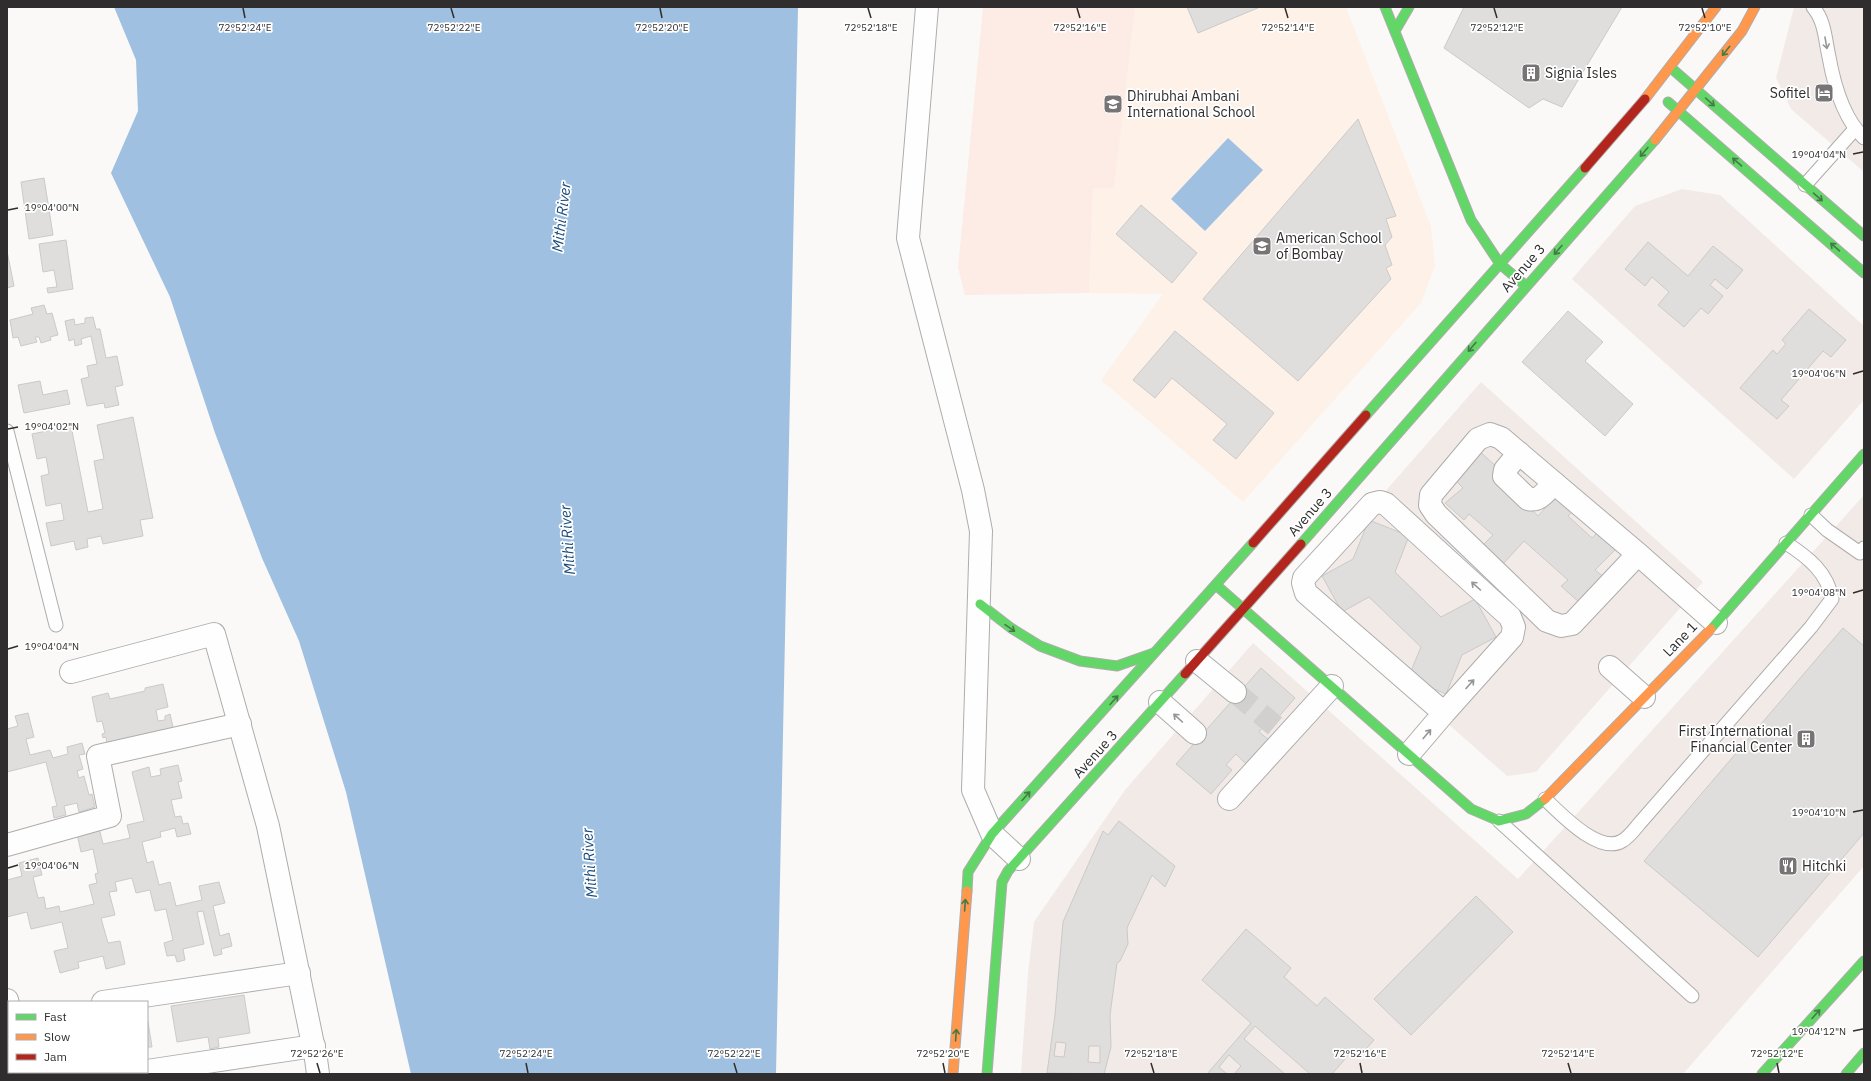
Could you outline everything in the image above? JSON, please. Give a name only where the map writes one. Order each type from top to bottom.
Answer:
[{"type":"street","points":[[927,7],[908,238],[973,490],[981,530],[980,604],[973,790],[992,834],[1019,859]]},
{"type":"street","points":[[1385,7],[1471,220],[1500,264],[1526,286]]},
{"type":"street","points":[[1395,30],[1409,7]]},
{"type":"street","name":"Avenue 3","points":[[953,1074],[968,872],[992,834],[1157,652],[1653,90],[1716,7]]},
{"type":"street","name":"Avenue 3","points":[[987,1074],[1002,882],[1008,871],[1198,661],[1653,142],[1742,31],[1755,7]]},
{"type":"street","points":[[1670,67],[1864,236]]},
{"type":"street","points":[[1653,90],[1679,110],[1864,273]]},
{"type":"street","points":[[1638,554],[1572,624],[1561,626],[1547,620],[1436,514],[1430,506],[1431,495],[1478,439],[1490,434],[1501,438],[1638,554],[1716,623]]},
{"type":"street","points":[[1519,453],[1505,470],[1504,476],[1528,499],[1533,500],[1539,498],[1554,483]]},
{"type":"street","name":"Lane 1","points":[[1499,821],[1526,814],[1544,799],[1716,623],[1864,454]]},
{"type":"street","points":[[1343,495],[1364,511]]},
{"type":"street","points":[[1410,754],[1444,713],[1512,637],[1514,627],[1510,617],[1386,504],[1380,502],[1372,504],[1304,578],[1304,589],[1306,593],[1444,713]]},
{"type":"street","points":[[1216,585],[1471,809],[1499,821]]},
{"type":"street","points":[[980,604],[1010,628],[1040,646],[1080,661],[1117,666],[1157,652]]},
{"type":"street","points":[[70,672],[214,634],[268,826],[314,1046],[318,1074]]},
{"type":"street","points":[[1198,661],[1235,692]]},
{"type":"street","points":[[1610,666],[1644,697]]},
{"type":"street","points":[[1229,799],[1281,731],[1332,686]]},
{"type":"street","points":[[1160,702],[1195,733]]},
{"type":"street","points":[[7,845],[110,816],[98,756],[240,724]]},
{"type":"street","points":[[1762,1074],[1864,961]]},
{"type":"street","points":[[109,1001],[298,973]]},
{"type":"street","points":[[148,1071],[314,1046]]},
{"type":"street","points":[[1846,1074],[1864,1054]]},
{"type":"lane","points":[[1805,185],[1860,134],[1848,118],[1839,93],[1820,18],[1813,7]]},
{"type":"lane","points":[[7,431],[56,625]]},
{"type":"lane","points":[[1811,515],[1827,530],[1860,553],[1864,548]]},
{"type":"lane","points":[[1544,799],[1590,838],[1609,844],[1621,842],[1640,824],[1811,627],[1832,599],[1830,588],[1821,571],[1804,554],[1786,543]]},
{"type":"lane","points":[[1499,821],[1692,996]]},
{"type":"shaded area","name":"American School of Bombay","points":[[983,7],[1346,7],[1431,226],[1435,266],[1421,303],[1243,502],[1101,380],[1163,294],[1089,293],[1093,188]]},
{"type":"shaded area","points":[[983,7],[1135,7],[1114,188],[1093,188],[1089,293],[965,295],[958,268]]},
{"type":"shaded area","name":"Sofitel","points":[[1794,7],[1864,7],[1864,172],[1791,109],[1776,78]]},
{"type":"shaded area","points":[[1682,189],[1720,195],[1864,326],[1864,400],[1794,479],[1572,279],[1635,206]]},
{"type":"shaded area","points":[[1481,382],[1703,582],[1536,772],[1507,776],[1298,591]]},
{"type":"shaded area","points":[[1864,495],[1864,866],[1683,1074],[1021,1074],[1028,974],[1034,922],[1125,790],[1253,643],[1518,879]]},
{"type":"water","name":"Mithi River","points":[[114,7],[798,7],[776,1074],[411,1074],[346,792],[299,641],[262,558],[215,433],[170,297],[111,173],[138,111],[136,60]]},
{"type":"water","points":[[1228,138],[1263,170],[1205,231],[1171,199]]},
{"type":"building","points":[[1187,7],[1260,7],[1198,33]]},
{"type":"building","name":"Signia Isles","points":[[1464,7],[1622,7],[1562,107],[1543,99],[1529,108],[1444,48]]},
{"type":"building","points":[[1358,119],[1396,216],[1386,219],[1392,237],[1385,245],[1392,265],[1386,268],[1391,279],[1298,381],[1203,299]]},
{"type":"building","points":[[44,178],[53,235],[29,239],[21,182]]},
{"type":"building","points":[[1141,205],[1197,253],[1172,283],[1116,234]]},
{"type":"building","points":[[66,240],[73,289],[48,293],[47,288],[57,287],[54,270],[43,272],[39,244]]},
{"type":"building","points":[[1648,242],[1688,276],[1713,246],[1743,270],[1727,289],[1715,279],[1710,285],[1723,296],[1708,314],[1701,308],[1684,327],[1658,305],[1669,292],[1652,277],[1645,286],[1625,269]]},
{"type":"building","points":[[7,251],[14,286],[7,288]]},
{"type":"building","points":[[44,305],[47,314],[52,313],[58,335],[50,337],[51,340],[41,343],[39,337],[35,337],[37,342],[21,346],[18,337],[13,338],[10,320],[33,314],[31,308]]},
{"type":"building","points":[[1809,309],[1846,340],[1831,357],[1823,351],[1781,400],[1789,406],[1777,419],[1740,388],[1773,350],[1777,354],[1786,344],[1782,340]]},
{"type":"building","points":[[1568,311],[1603,342],[1585,361],[1633,404],[1605,436],[1522,362]]},
{"type":"building","points":[[93,317],[96,329],[100,329],[106,358],[117,356],[123,385],[115,387],[119,405],[105,408],[104,403],[87,406],[81,379],[89,377],[87,366],[97,364],[91,336],[81,339],[82,344],[75,346],[74,339],[69,341],[65,321],[74,319],[75,325],[85,323],[85,318]]},
{"type":"building","points":[[1175,331],[1274,413],[1236,459],[1213,440],[1227,424],[1172,378],[1155,398],[1133,380]]},
{"type":"building","points":[[40,381],[43,395],[67,390],[70,404],[24,413],[18,385]]},
{"type":"building","points":[[133,417],[153,518],[140,520],[143,536],[103,544],[101,536],[87,539],[88,547],[76,550],[74,541],[51,546],[46,523],[64,520],[61,503],[46,506],[41,476],[49,474],[46,457],[37,459],[32,434],[71,426],[88,512],[103,509],[94,461],[104,459],[97,425]]},
{"type":"building","points":[[1477,449],[1500,470],[1495,475],[1538,516],[1557,495],[1574,510],[1568,516],[1592,538],[1598,532],[1616,549],[1595,570],[1605,578],[1580,603],[1561,586],[1568,580],[1524,541],[1503,564],[1484,544],[1493,535],[1469,514],[1464,520],[1445,503],[1463,488],[1451,476]]},
{"type":"building","points":[[1369,520],[1409,536],[1395,572],[1441,617],[1475,599],[1496,637],[1462,655],[1446,694],[1408,678],[1421,647],[1369,597],[1342,612],[1322,576],[1353,559]]},
{"type":"building","name":"First International Financial Center","points":[[1843,628],[1864,646],[1864,833],[1758,957],[1644,861]]},
{"type":"building","points":[[1261,668],[1295,698],[1276,720],[1272,717],[1259,732],[1269,740],[1247,765],[1236,754],[1226,765],[1232,770],[1211,794],[1176,764]]},
{"type":"building","points":[[163,684],[168,707],[156,710],[158,721],[165,720],[165,716],[170,714],[175,736],[108,751],[106,737],[103,738],[102,734],[105,733],[102,721],[97,722],[92,697],[108,693],[110,699],[145,691],[145,688]]},
{"type":"building","points":[[28,713],[34,737],[26,739],[30,755],[50,750],[53,758],[68,754],[67,747],[82,743],[85,754],[79,755],[83,769],[77,771],[79,778],[84,776],[89,795],[92,794],[95,807],[79,812],[77,803],[64,806],[66,815],[54,818],[52,807],[57,806],[46,762],[7,772],[7,729],[18,726],[15,716]]},
{"type":"building","points":[[178,765],[182,781],[178,782],[182,798],[171,800],[175,817],[181,816],[183,824],[188,823],[191,834],[177,837],[175,828],[160,832],[161,837],[142,842],[147,863],[153,861],[159,885],[170,882],[176,906],[202,900],[199,886],[219,882],[225,903],[213,906],[220,936],[229,933],[232,946],[221,949],[222,954],[214,956],[203,911],[197,912],[204,944],[183,949],[185,960],[177,962],[175,955],[167,956],[164,943],[173,940],[166,909],[155,911],[150,890],[136,893],[132,878],[115,882],[117,891],[109,892],[115,915],[101,918],[108,943],[120,941],[125,964],[106,969],[103,956],[78,962],[79,968],[60,973],[54,951],[68,948],[62,922],[31,929],[27,912],[7,917],[7,880],[22,876],[19,863],[38,858],[42,875],[33,877],[38,898],[44,897],[46,909],[59,906],[60,912],[94,904],[89,885],[97,883],[95,874],[98,873],[93,849],[81,852],[77,834],[99,828],[103,844],[130,838],[127,825],[144,821],[132,772],[149,767],[151,777],[161,775],[160,769]]},
{"type":"building","points":[[1119,821],[1175,866],[1165,887],[1152,875],[1127,928],[1128,944],[1120,961],[1117,963],[1110,1015],[1111,1047],[1104,1074],[1047,1073],[1055,1015],[1063,922],[1103,831],[1108,835]],"holes":[[[1056,1042],[1066,1043],[1064,1057],[1054,1056]],[[1089,1046],[1100,1046],[1100,1063],[1088,1062]]]},
{"type":"building","points":[[1476,896],[1513,932],[1411,1035],[1374,999]]},
{"type":"building","points":[[1246,929],[1291,968],[1284,977],[1317,1006],[1325,997],[1374,1040],[1360,1056],[1353,1050],[1332,1074],[1310,1074],[1255,1026],[1244,1039],[1285,1074],[1234,1074],[1241,1066],[1229,1055],[1219,1067],[1227,1074],[1207,1074],[1251,1023],[1202,980]]},
{"type":"building","points":[[244,995],[250,1033],[218,1038],[219,1047],[210,1049],[208,1037],[177,1042],[171,1006]]},
{"type":"building","points":[[148,1022],[152,1047],[148,1047]]},
{"type":"building","points":[[7,1032],[8,1032],[8,1070]]},
{"type":"building","points":[[28,1073],[39,1073],[39,1074]]},
{"type":"tunnel","points":[[1235,692],[1275,726]]},
{"type":"traffic: fast","points":[[1385,7],[1471,220],[1500,264],[1526,286]]},
{"type":"traffic: fast","points":[[1395,31],[1409,7]]},
{"type":"traffic: fast","points":[[1670,67],[1864,236]]},
{"type":"traffic: fast","points":[[1668,102],[1864,273]]},
{"type":"traffic: fast","points":[[1301,544],[1655,140]]},
{"type":"traffic: fast","points":[[1366,415],[1585,168]]},
{"type":"traffic: fast","points":[[1711,629],[1864,454]]},
{"type":"traffic: fast","points":[[967,891],[968,872],[992,834],[1253,543]]},
{"type":"traffic: fast","points":[[1216,585],[1471,809],[1499,821],[1526,814],[1545,799]]},
{"type":"traffic: fast","points":[[980,604],[1011,628],[1040,646],[1080,661],[1117,666],[1154,653]]},
{"type":"traffic: fast","points":[[987,1074],[1002,882],[1008,871],[1185,674]]},
{"type":"traffic: fast","points":[[1762,1074],[1864,961]]},
{"type":"traffic: fast","points":[[1846,1074],[1864,1053]]},
{"type":"traffic: slow","points":[[1645,99],[1716,7]]},
{"type":"traffic: slow","points":[[1655,140],[1742,31],[1755,7]]},
{"type":"traffic: slow","points":[[1545,799],[1711,629]]},
{"type":"traffic: slow","points":[[953,1074],[967,891]]},
{"type":"traffic: jam","points":[[1585,168],[1645,99]]},
{"type":"traffic: jam","points":[[1253,543],[1366,415]]},
{"type":"traffic: jam","points":[[1185,674],[1301,544]]},
{"type":"place","name":"Signia Isles","points":[[1531,73]]},
{"type":"place","name":"Sofitel","points":[[1824,93]]},
{"type":"place","name":"Dhirubhai Ambani International School","points":[[1113,104]]},
{"type":"place","name":"American School of Bombay","points":[[1262,246]]},
{"type":"place","name":"First International Financial Center","points":[[1806,739]]},
{"type":"place","name":"Hitchki","points":[[1788,866]]}]
